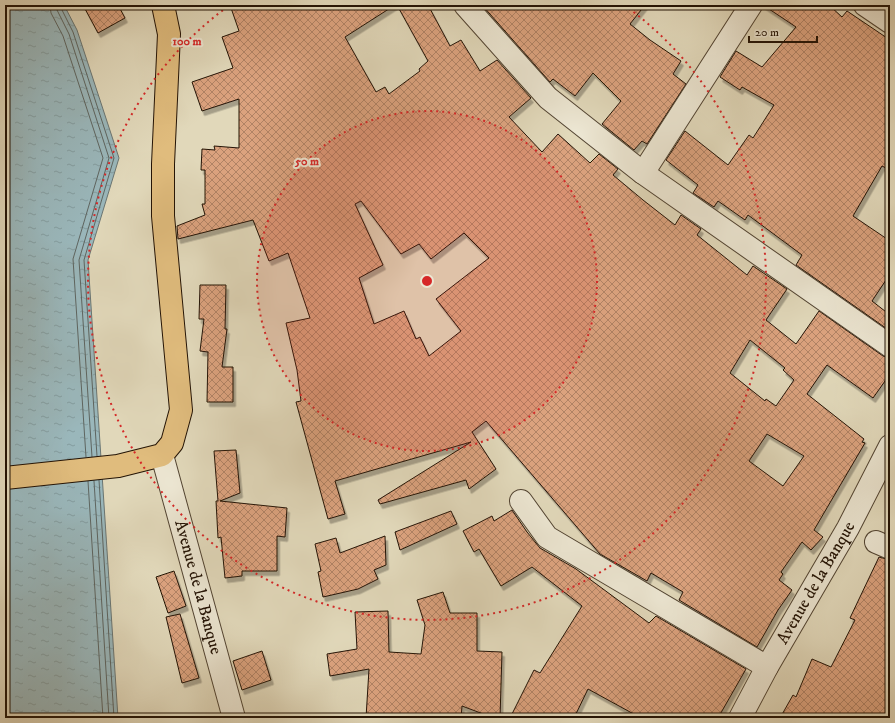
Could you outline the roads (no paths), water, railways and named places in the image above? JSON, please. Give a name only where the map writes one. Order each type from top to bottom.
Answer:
[{"type":"main road","points":[[5,478],[118,466],[162,456],[172,443],[181,410],[163,216],[163,164],[169,34],[163,5]]},
{"type":"street","points":[[465,5],[548,98],[643,173],[890,346]]},
{"type":"street","points":[[643,173],[751,5]]},
{"type":"street","points":[[865,5],[890,22]]},
{"type":"street","name":"Avenue de la Banque","points":[[740,718],[767,667],[848,528],[890,446]]},
{"type":"street","name":"Avenue de la Banque","points":[[162,456],[234,718]]},
{"type":"street","points":[[521,502],[547,537],[767,667]]},
{"type":"water","points":[[5,5],[64,5],[77,30],[119,158],[88,260],[118,718],[5,718]]}]
